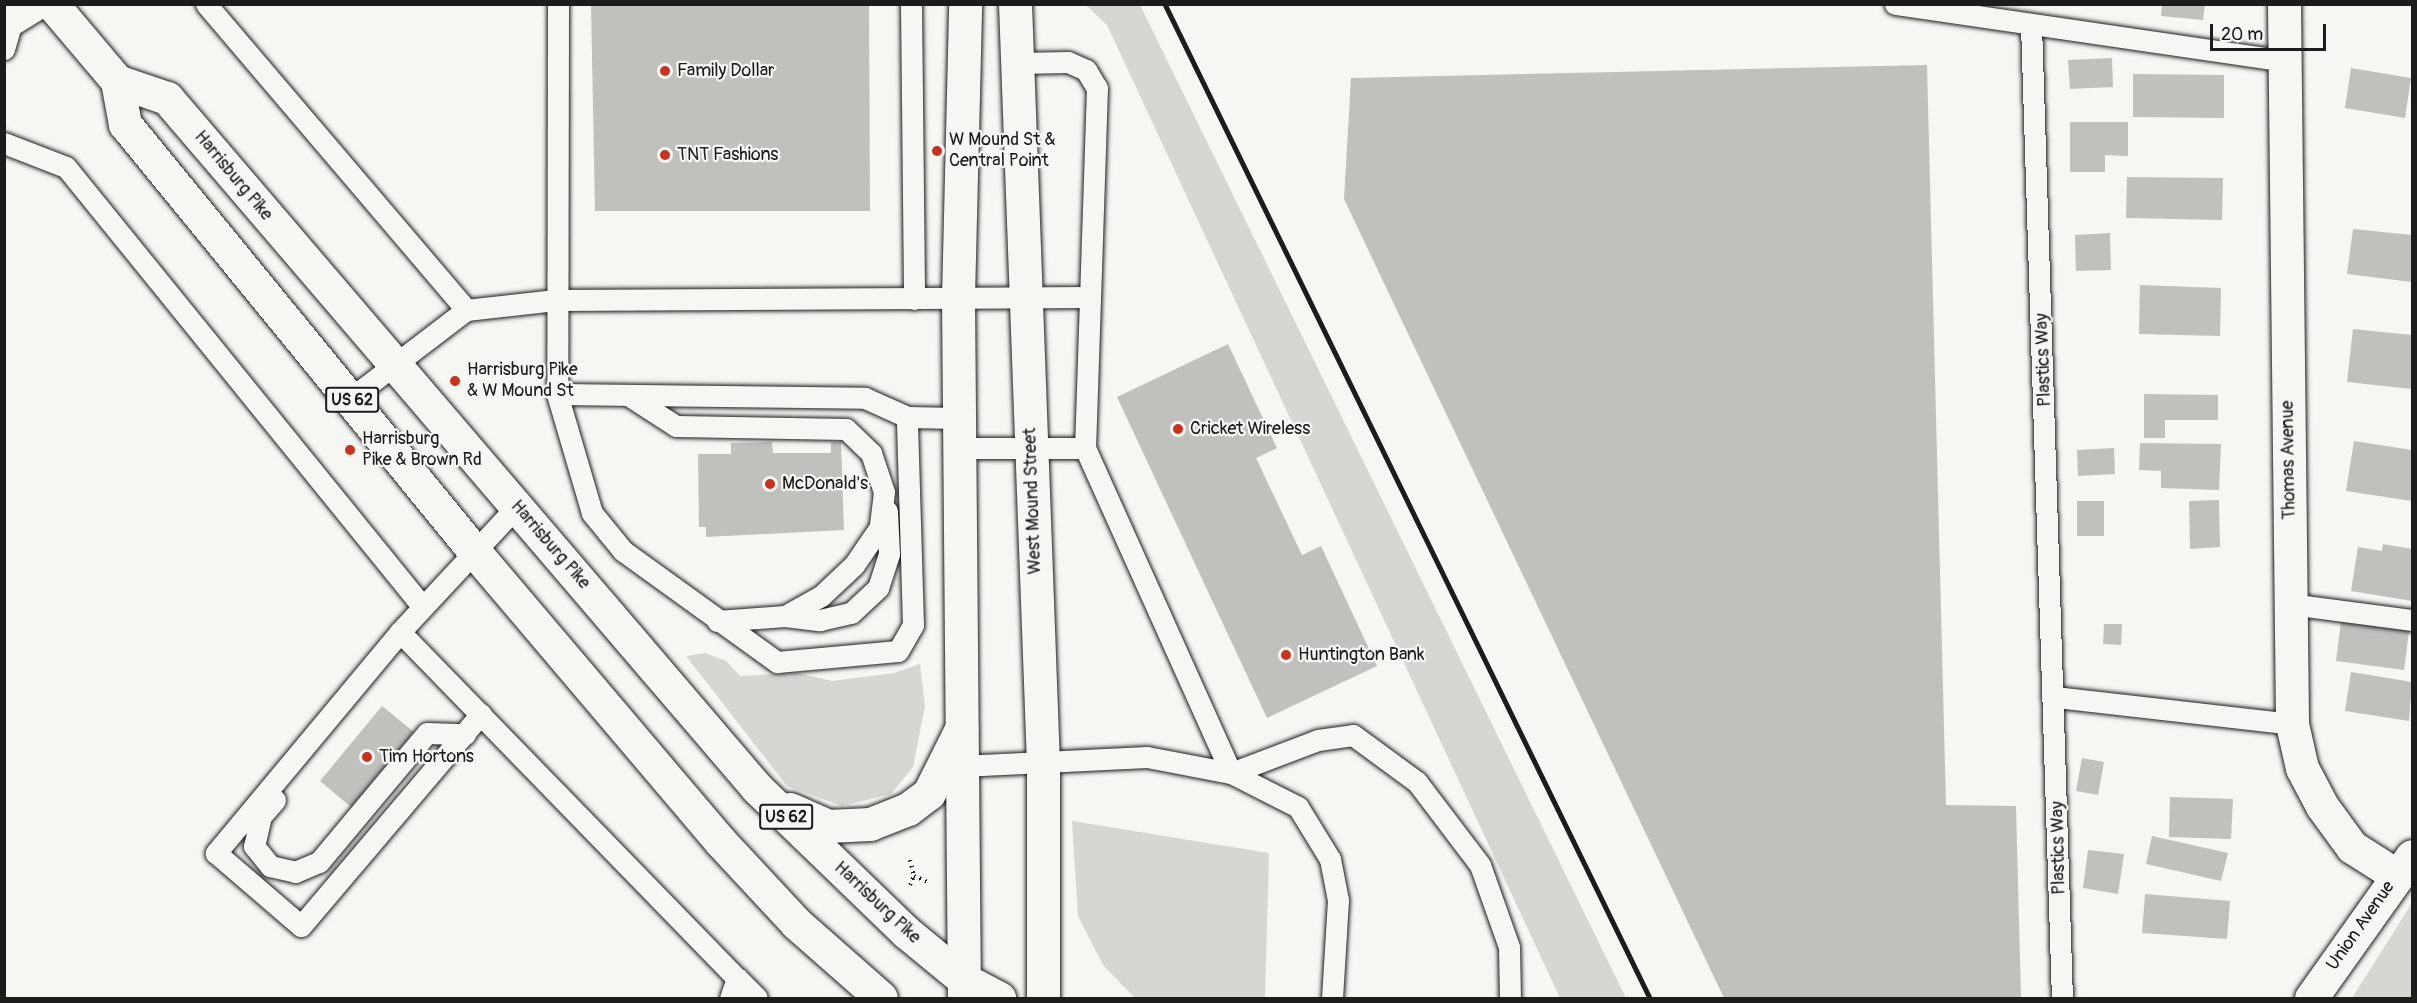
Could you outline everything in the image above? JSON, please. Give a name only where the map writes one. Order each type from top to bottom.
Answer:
[{"type":"main road","name":"US 62","points":[[52,4],[117,81],[125,124],[474,551],[719,840],[796,923],[881,999]]},
{"type":"main road","points":[[964,989],[958,298],[965,4]]},
{"type":"main road","name":"West Mound Street","points":[[1015,4],[1043,764],[1043,999]]},
{"type":"main road","name":"Thomas Avenue","points":[[2284,4],[2292,724],[2302,768],[2322,806],[2352,847],[2404,866]]},
{"type":"main road","name":"Harrisburg Pike","points":[[117,81],[167,98],[757,788],[964,989],[999,999]]},
{"type":"main road","points":[[757,788],[810,821],[870,824],[908,809],[929,793],[961,729]]},
{"type":"main road","name":"Union Avenue","points":[[2311,999],[2404,866]]},
{"type":"lane","points":[[206,4],[466,310]]},
{"type":"lane","points":[[558,4],[556,394],[592,513],[623,551],[717,621],[777,662],[898,651],[913,625],[907,417]]},
{"type":"lane","points":[[911,4],[914,299]]},
{"type":"lane","points":[[1895,4],[2285,61]]},
{"type":"lane","name":"Plastics Way","points":[[2031,24],[2056,697],[2062,999]]},
{"type":"lane","points":[[1017,63],[1068,63],[1086,70],[1097,88],[1085,448],[1231,772]]},
{"type":"lane","points":[[4,143],[66,167],[422,606]]},
{"type":"lane","points":[[351,398],[392,362],[466,310],[555,300],[1090,297]]},
{"type":"lane","points":[[556,394],[865,398],[907,417],[959,433],[1032,446],[1085,448]]},
{"type":"lane","points":[[628,395],[676,426],[846,429],[871,453],[884,492],[889,554],[878,588],[851,613],[820,620],[785,616],[717,621]]},
{"type":"lane","points":[[785,616],[821,596],[854,565],[880,527],[884,492]]},
{"type":"lane","points":[[481,714],[301,926],[216,853],[422,606],[517,506]]},
{"type":"lane","points":[[2290,604],[2412,620]]},
{"type":"lane","points":[[400,632],[757,999]]},
{"type":"lane","points":[[380,656],[370,690],[261,816],[254,846],[270,866],[295,872],[319,862],[427,734],[465,734]]},
{"type":"lane","points":[[2056,697],[2292,724]]},
{"type":"lane","points":[[1231,772],[1318,740],[1353,735],[1417,782],[1480,865],[1509,948],[1510,999]]},
{"type":"lane","points":[[961,766],[1043,764],[1147,757],[1231,772],[1298,807],[1330,859],[1338,900],[1332,999]]},
{"type":"lane","points":[[730,999],[737,978]]},
{"type":"path","points":[[908,891],[914,876],[910,860]]},
{"type":"path","points":[[914,876],[932,884]]},
{"type":"shaded area","points":[[1086,5],[1140,5],[1626,998],[1560,998],[1107,25]]},
{"type":"shaded area","points":[[705,653],[726,661],[740,676],[798,673],[832,681],[894,673],[920,664],[925,706],[913,767],[891,794],[842,806],[787,786],[686,656]]},
{"type":"shaded area","points":[[1072,821],[1269,853],[1265,998],[1135,998],[1103,965],[1078,916]]},
{"type":"shaded area","points":[[2412,903],[2412,998],[2352,998]]},
{"type":"building","points":[[591,4],[869,4],[870,211],[595,211]]},
{"type":"building","points":[[2162,4],[2205,4],[2203,20],[2161,16]]},
{"type":"building","points":[[2112,58],[2113,87],[2070,89],[2068,60]]},
{"type":"building","points":[[1927,65],[1946,805],[2016,806],[2021,998],[1724,998],[1344,199],[1351,78]]},
{"type":"building","points":[[2351,68],[2411,78],[2405,118],[2345,108]]},
{"type":"building","points":[[2133,74],[2224,75],[2224,118],[2133,117]]},
{"type":"building","points":[[2070,122],[2128,122],[2128,156],[2105,155],[2105,172],[2070,172]]},
{"type":"building","points":[[2127,177],[2223,178],[2222,220],[2126,218]]},
{"type":"building","points":[[2353,229],[2412,235],[2412,282],[2347,274]]},
{"type":"building","points":[[2110,233],[2111,270],[2076,271],[2075,235]]},
{"type":"building","points":[[2140,285],[2221,288],[2220,336],[2139,334]]},
{"type":"building","points":[[2353,329],[2412,335],[2412,389],[2347,382]]},
{"type":"building","points":[[1228,344],[1277,448],[1256,458],[1302,555],[1321,546],[1377,666],[1267,718],[1117,397]]},
{"type":"building","points":[[2144,394],[2218,395],[2218,420],[2165,420],[2165,438],[2144,438]]},
{"type":"building","points":[[2354,441],[2412,450],[2412,501],[2346,491]]},
{"type":"building","name":"McDonald's","points":[[772,442],[773,453],[831,453],[831,442],[841,442],[844,530],[706,537],[706,527],[699,527],[698,454],[731,454],[731,443]]},
{"type":"building","points":[[2140,443],[2221,444],[2219,490],[2161,488],[2161,471],[2139,470]]},
{"type":"building","points":[[2114,448],[2115,474],[2078,476],[2077,450]]},
{"type":"building","points":[[2219,500],[2220,547],[2190,549],[2189,501]]},
{"type":"building","points":[[2077,501],[2104,501],[2104,536],[2077,536]]},
{"type":"building","points":[[2383,544],[2412,549],[2412,601],[2351,591],[2358,547],[2382,551]]},
{"type":"building","points":[[2341,622],[2409,631],[2404,670],[2336,661]]},
{"type":"building","points":[[2104,624],[2122,624],[2121,645],[2103,644]]},
{"type":"building","points":[[2351,672],[2412,682],[2409,721],[2345,711]]},
{"type":"building","name":"Tim Hortons","points":[[382,706],[414,732],[351,807],[320,781]]},
{"type":"building","points":[[2082,758],[2104,762],[2098,795],[2076,791]]},
{"type":"building","points":[[2170,797],[2233,799],[2231,839],[2169,837]]},
{"type":"building","points":[[2152,836],[2228,853],[2221,881],[2146,864]]},
{"type":"building","points":[[2088,850],[2124,854],[2118,894],[2083,888]]},
{"type":"building","points":[[2145,894],[2230,901],[2227,939],[2142,933]]},
{"type":"railway","points":[[1165,4],[1650,998]]},
{"type":"place","name":"Family Dollar","points":[[665,71]]},
{"type":"place","name":"W Mound St & Central Point","points":[[937,151]]},
{"type":"place","name":"TNT Fashions","points":[[665,155]]},
{"type":"place","name":"Harrisburg Pike & W Mound St","points":[[455,381]]},
{"type":"place","name":"Cricket Wireless","points":[[1178,429]]},
{"type":"place","name":"Harrisburg Pike & Brown Rd","points":[[350,450]]},
{"type":"place","name":"McDonald's","points":[[770,484]]},
{"type":"place","name":"Huntington Bank","points":[[1286,655]]},
{"type":"place","name":"Tim Hortons","points":[[367,757]]}]
